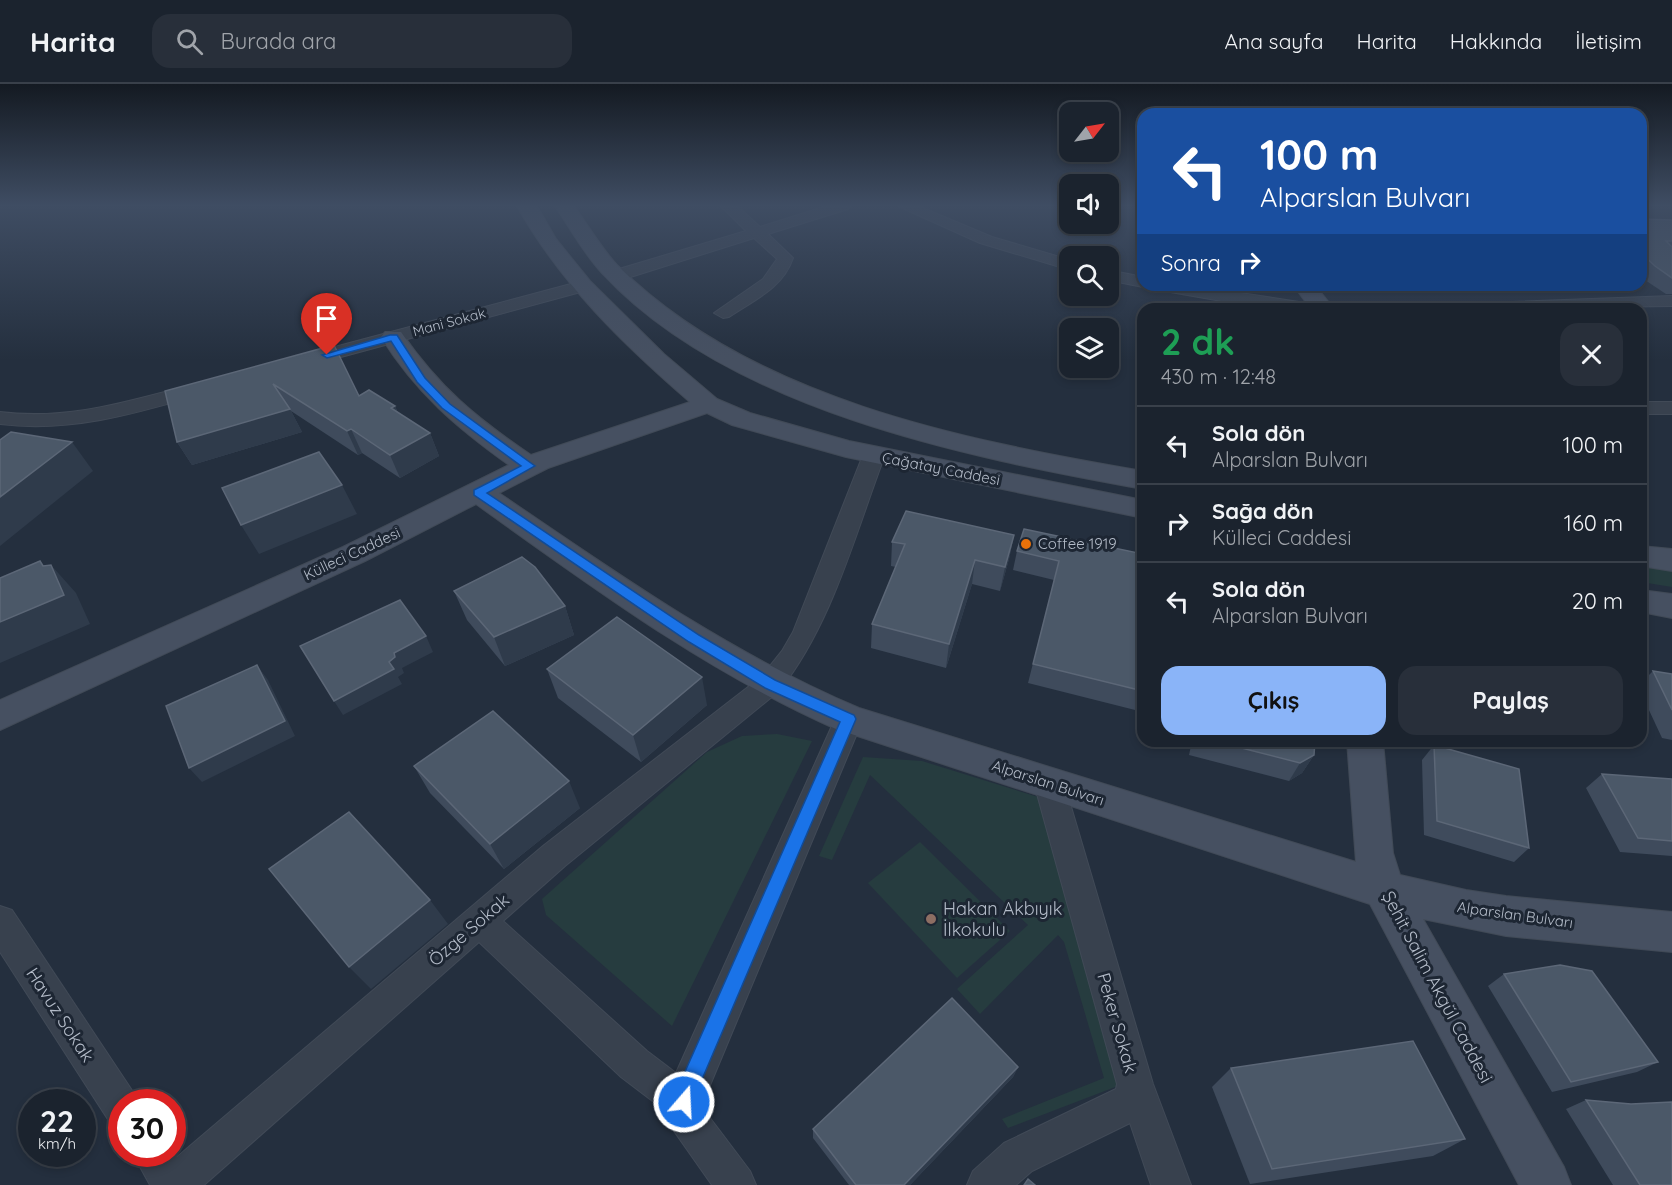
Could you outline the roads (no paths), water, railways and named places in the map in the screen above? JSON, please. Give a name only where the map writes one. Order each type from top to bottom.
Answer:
[{"type":"main road","name":"Çağatay Caddesi","points":[[559,257],[582,286],[700,398],[741,418],[874,455],[1137,508]]},
{"type":"main road","name":"Çağatay Caddesi","points":[[599,257],[615,276],[667,320],[738,362],[783,384],[870,415],[966,443],[1047,462],[1137,479]]},
{"type":"main road","points":[[1309,291],[1318,303]]},
{"type":"main road","points":[[393,337],[421,380],[446,406],[529,466]]},
{"type":"main road","points":[[700,398],[704,378],[738,362]]},
{"type":"main road","points":[[741,418],[762,409],[783,384]]},
{"type":"main road","name":"Külleci Caddesi","points":[[0,716],[354,554],[529,466],[700,398]]},
{"type":"main road","name":"Alparslan Bulvarı","points":[[478,492],[624,593],[770,684],[849,719],[1384,890],[1466,910],[1506,916],[1672,932]]},
{"type":"main road","points":[[1647,557],[1672,560]]},
{"type":"main road","points":[[1647,602],[1672,606]]},
{"type":"main road","name":"Şehit Salim Akgül Caddesi","points":[[1365,747],[1373,853],[1384,890],[1546,1185]]},
{"type":"street","points":[[615,276],[675,257]]},
{"type":"street","points":[[723,313],[783,268],[784,257]]},
{"type":"street","points":[[1044,257],[1059,262]]},
{"type":"street","points":[[1119,277],[1137,281]]},
{"type":"street","name":"Mani Sokak","points":[[283,367],[582,286]]},
{"type":"street","points":[[1194,291],[1262,303]]},
{"type":"street","points":[[1629,291],[1643,301],[1669,309]]},
{"type":"street","points":[[1597,303],[1643,301]]},
{"type":"street","points":[[0,418],[46,424],[115,413],[217,384]]},
{"type":"street","points":[[1647,408],[1672,408]]},
{"type":"street","points":[[28,438],[46,424]]},
{"type":"street","name":"Özge Sokak","points":[[174,1185],[554,856],[770,684],[791,658],[805,633],[874,455]]},
{"type":"street","points":[[736,1185],[687,1118],[684,1102],[690,1083],[849,719]]},
{"type":"street","name":"Peker Sokak","points":[[987,1185],[1006,1165],[1033,1148],[1127,1105],[1133,1097],[1135,1084],[1049,783]]},
{"type":"street","name":"Havuz Sokak","points":[[0,921],[34,977],[109,1089]]},
{"type":"street","points":[[479,921],[634,1064],[684,1102]]},
{"type":"street","points":[[1135,1084],[1171,1185]]},
{"type":"street","points":[[161,1167],[174,1185]]},
{"type":"place","name":"Coffee 1919","points":[[1026,544]]},
{"type":"place","name":"Hakan Akbıyık İlkokulu","points":[[931,919]]}]
